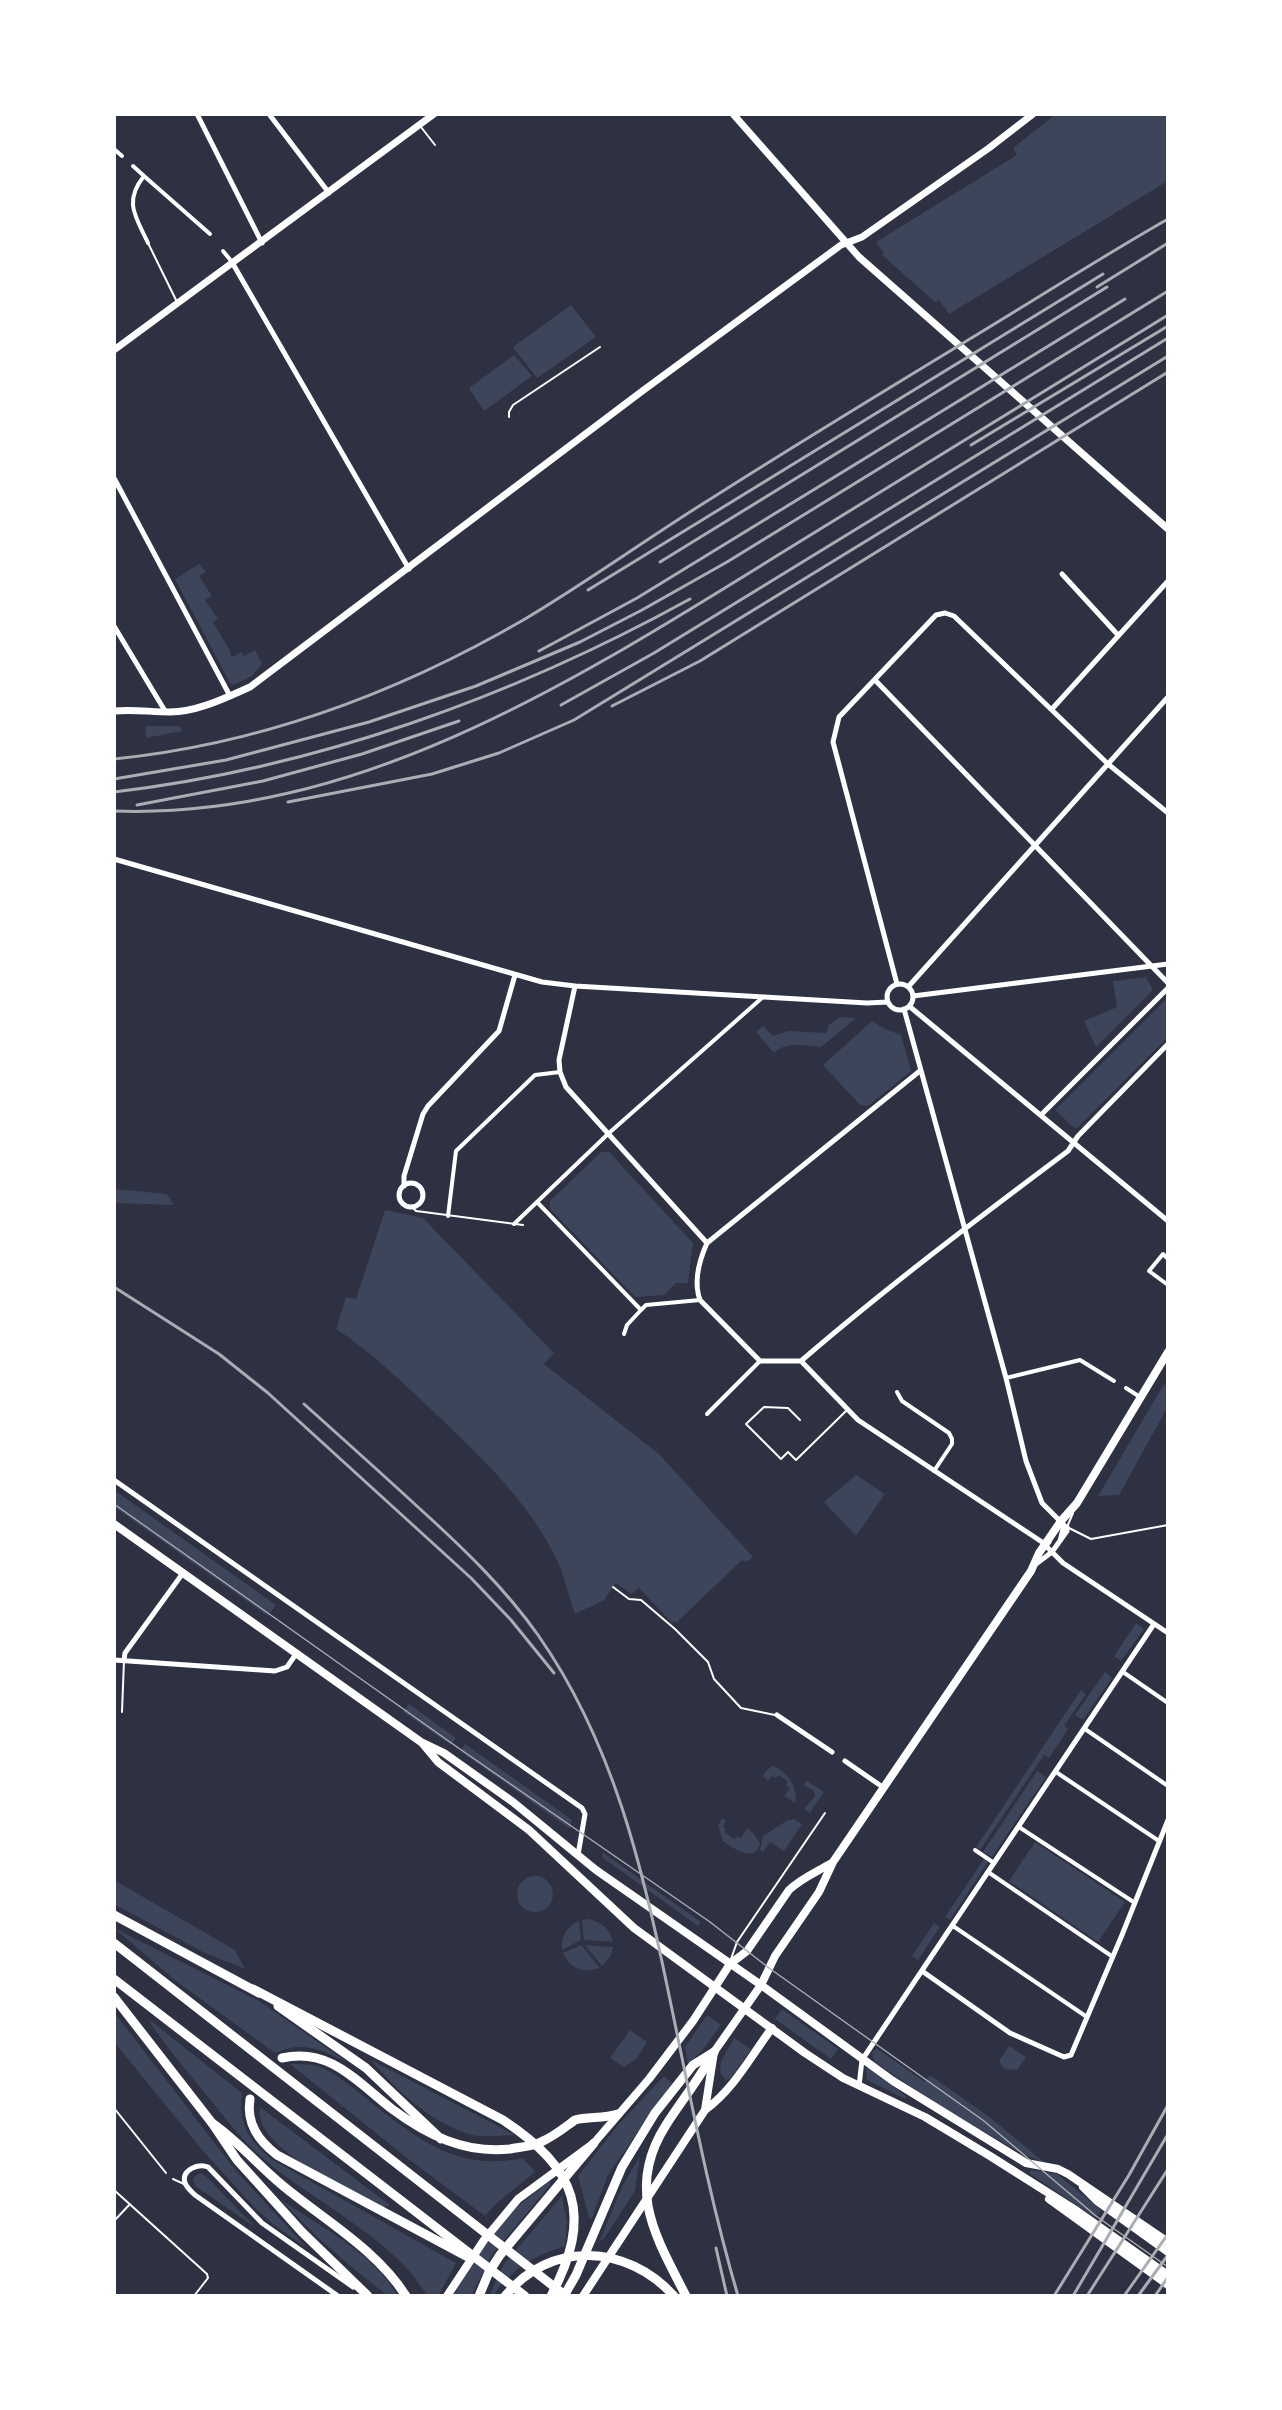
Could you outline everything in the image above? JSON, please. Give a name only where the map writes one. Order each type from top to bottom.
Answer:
[{"type":"highway","points":[[114,1915],[502,2120],[536,2142],[563,2174],[573,2199],[575,2215],[568,2260],[551,2296]]},
{"type":"highway","points":[[114,1943],[565,2296],[622,2167],[656,2113],[693,2065],[714,2052]]},
{"type":"highway","points":[[114,1979],[443,2238],[488,2267],[525,2296]]},
{"type":"highway","points":[[253,1989],[325,2037],[366,2068],[441,2139]]},
{"type":"highway","points":[[114,1997],[212,2123],[237,2160],[271,2199],[368,2296]]},
{"type":"highway","points":[[686,2296],[661,2247],[646,2208],[645,2182],[651,2156],[666,2124],[699,2079],[714,2052]]},
{"type":"highway","points":[[282,2058],[306,2055],[336,2065],[406,2119],[441,2139],[474,2149],[517,2148],[541,2142],[581,2118],[605,2118],[618,2114]]},
{"type":"highway","points":[[250,2100],[249,2115],[255,2131],[277,2155],[443,2238]]},
{"type":"highway","points":[[212,2123],[228,2134],[283,2186],[377,2260],[404,2293]]},
{"type":"highway","points":[[479,2296],[489,2272],[500,2255],[554,2191],[573,2163],[594,2143]]},
{"type":"highway","points":[[505,2296],[532,2271],[564,2257],[582,2255],[603,2256],[643,2270],[674,2296]]},
{"type":"main road","points":[[705,2110],[714,2052],[761,1985],[775,1956],[819,1892],[833,1862],[1036,1564],[1045,1544],[1077,1503],[1168,1352]]},
{"type":"main road","points":[[114,1524],[421,1742],[444,1753],[513,1802],[578,1856],[761,1985],[862,2060],[918,2098],[1026,2163],[1058,2169],[1101,2194],[1168,2242]]},
{"type":"main road","points":[[421,1742],[438,1762],[529,1830],[634,1928],[833,2072],[925,2117],[1084,2215],[1168,2275]]},
{"type":"main road","points":[[594,2143],[661,2065],[730,1964],[747,1951],[794,1885],[833,1862]]},
{"type":"main road","points":[[583,2296],[705,2110],[730,2086],[772,2028]]},
{"type":"main road","points":[[447,2296],[484,2240],[518,2199],[546,2178],[573,2163]]},
{"type":"main road","points":[[1023,2178],[1063,2210],[1168,2285]]},
{"type":"main road","points":[[1079,2182],[1097,2202],[1168,2252]]},
{"type":"street","points":[[197,114],[262,243]]},
{"type":"street","points":[[269,114],[329,193]]},
{"type":"street","points":[[114,350],[434,114]]},
{"type":"street","points":[[732,114],[859,257],[1168,529]]},
{"type":"street","points":[[114,711],[139,709],[165,711],[195,708],[250,687],[641,392],[830,253],[862,237],[1034,114]]},
{"type":"street","points":[[114,148],[122,156]]},
{"type":"street","points":[[133,166],[210,234]]},
{"type":"street","points":[[144,176],[131,200],[133,211],[148,243]]},
{"type":"street","points":[[223,251],[233,264],[409,569]]},
{"type":"street","points":[[114,478],[230,696]]},
{"type":"street","points":[[1062,574],[1118,635]]},
{"type":"street","points":[[1052,709],[1168,581]]},
{"type":"street","points":[[897,984],[833,746],[839,717],[936,615],[945,613],[954,616],[1108,764],[1168,813]]},
{"type":"street","points":[[114,626],[165,711]]},
{"type":"street","points":[[874,681],[1168,983]]},
{"type":"street","points":[[908,987],[1168,697]]},
{"type":"street","points":[[114,859],[542,982],[764,997],[888,1002]]},
{"type":"street","points":[[913,996],[1168,964]]},
{"type":"street","points":[[404,1185],[416,1184],[423,1192],[421,1203],[412,1207],[405,1206],[400,1200],[399,1192],[404,1185],[404,1176],[423,1114],[499,1031],[515,975]]},
{"type":"street","points":[[897,984],[908,987],[913,996]]},
{"type":"street","points":[[897,984],[890,989],[887,998],[895,1009],[906,1007],[1168,1221]]},
{"type":"street","points":[[575,986],[559,1060],[560,1072],[566,1087],[707,1243]]},
{"type":"street","points":[[1041,1115],[1168,988]]},
{"type":"street","points":[[913,996],[906,1007],[921,1070],[1006,1378],[1026,1461],[1042,1503],[1064,1525],[1059,1541],[1052,1552],[1036,1564]]},
{"type":"street","points":[[514,1224],[609,1133],[764,997]]},
{"type":"street","points":[[706,1414],[760,1361],[801,1361],[854,1315],[1068,1151],[1168,1044]]},
{"type":"street","points":[[760,1361],[700,1300],[695,1287],[701,1255],[707,1243],[921,1070]]},
{"type":"street","points":[[448,1216],[456,1151],[535,1075],[560,1072]]},
{"type":"street","points":[[537,1202],[641,1310]]},
{"type":"street","points":[[1168,1258],[1163,1254],[1149,1271],[1168,1286]]},
{"type":"street","points":[[624,1334],[627,1325],[646,1305],[700,1300]]},
{"type":"street","points":[[1006,1378],[1080,1360],[1114,1381]]},
{"type":"street","points":[[801,1361],[858,1420],[1045,1544]]},
{"type":"street","points":[[1126,1388],[1141,1398]]},
{"type":"street","points":[[897,1392],[902,1401],[949,1433],[952,1439],[952,1444],[934,1471]]},
{"type":"street","points":[[114,1480],[582,1808],[585,1814],[578,1856]]},
{"type":"street","points":[[1062,1525],[1047,1546],[1052,1552],[1063,1563],[1168,1633]]},
{"type":"street","points":[[124,1660],[125,1653],[183,1573]]},
{"type":"street","points":[[859,2086],[862,2060],[1154,1624]]},
{"type":"street","points":[[114,1660],[275,1671],[287,1667],[297,1654]]},
{"type":"street","points":[[1122,1672],[1168,1703]]},
{"type":"street","points":[[777,1715],[832,1752]]},
{"type":"street","points":[[1084,1729],[1168,1786]]},
{"type":"street","points":[[845,1761],[884,1788]]},
{"type":"street","points":[[1056,1772],[1159,1841]]},
{"type":"street","points":[[922,1971],[1010,2033],[1064,2057],[1071,2055],[1168,1820]]},
{"type":"street","points":[[1019,1827],[1135,1903]]},
{"type":"street","points":[[975,1850],[994,1863]]},
{"type":"street","points":[[988,1872],[1113,1957]]},
{"type":"street","points":[[952,1926],[1087,2017]]},
{"type":"street","points":[[338,2296],[195,2195],[185,2185],[185,2178],[194,2166],[201,2164],[208,2167],[262,2223],[327,2270],[368,2296]]},
{"type":"lane","points":[[419,125],[435,145]]},
{"type":"lane","points":[[148,243],[178,303]]},
{"type":"lane","points":[[509,417],[513,405],[600,347]]},
{"type":"lane","points":[[412,1207],[416,1211],[523,1225]]},
{"type":"lane","points":[[800,1420],[788,1408],[764,1407],[746,1424],[781,1459],[788,1452],[796,1460],[848,1410]]},
{"type":"lane","points":[[1062,1525],[1091,1539],[1168,1525]]},
{"type":"lane","points":[[613,1587],[629,1599],[641,1600],[675,1629],[708,1662],[714,1679],[741,1708],[777,1715]]},
{"type":"lane","points":[[122,1712],[124,1660]]},
{"type":"lane","points":[[730,1964],[734,1947],[825,1813]]},
{"type":"lane","points":[[114,2108],[166,2173]]},
{"type":"lane","points":[[173,2179],[185,2185]]},
{"type":"lane","points":[[114,2190],[207,2274],[208,2278],[194,2296]]},
{"type":"lane","points":[[114,2221],[130,2204]]},
{"type":"shaded area","points":[[1056,114],[1168,114],[1168,181],[949,314],[939,300],[935,302],[882,255],[884,253],[876,242],[1017,155],[1013,148]]},
{"type":"shaded area","points":[[571,305],[596,337],[537,378],[513,347]]},
{"type":"shaded area","points":[[514,355],[532,376],[484,411],[469,388]]},
{"type":"shaded area","points":[[199,564],[206,572],[199,576],[212,596],[205,600],[218,619],[213,622],[232,657],[241,652],[244,656],[255,650],[262,664],[252,676],[233,685],[175,579]]},
{"type":"shaded area","points":[[145,726],[180,726],[182,731],[146,738]]},
{"type":"shaded area","points":[[1146,977],[1153,990],[1096,1047],[1084,1021],[1117,1007],[1113,981]]},
{"type":"shaded area","points":[[1168,999],[1168,1037],[1077,1128],[1073,1127],[1055,1110]]},
{"type":"shaded area","points":[[840,1017],[856,1018],[821,1047],[790,1046],[774,1053],[756,1032],[763,1026],[773,1036],[788,1031],[826,1033],[829,1025]]},
{"type":"shaded area","points":[[872,1021],[901,1035],[911,1071],[868,1106],[860,1105],[823,1065]]},
{"type":"shaded area","points":[[601,1152],[609,1152],[693,1243],[688,1283],[676,1283],[664,1295],[635,1297],[550,1209],[550,1201]]},
{"type":"shaded area","points":[[114,1189],[167,1194],[174,1205],[114,1203]]},
{"type":"shaded area","points":[[385,1210],[423,1218],[554,1353],[544,1364],[659,1454],[753,1557],[746,1562],[742,1560],[676,1623],[674,1621],[672,1623],[639,1588],[631,1594],[616,1583],[604,1600],[575,1614],[558,1562],[534,1520],[520,1501],[471,1448],[400,1380],[363,1348],[336,1329],[346,1297],[356,1299]]},
{"type":"shaded area","points":[[1164,1384],[1168,1393],[1168,1406],[1119,1495],[1098,1496]]},
{"type":"shaded area","points":[[856,1475],[885,1494],[856,1536],[824,1502]]},
{"type":"shaded area","points":[[114,1490],[276,1605],[268,1616],[114,1507]]},
{"type":"shaded area","points":[[1136,1623],[1144,1629],[1121,1661],[1114,1656]]},
{"type":"shaded area","points":[[1105,1672],[1112,1678],[1083,1720],[1075,1715]]},
{"type":"shaded area","points":[[1081,1690],[1086,1694],[1064,1726],[1068,1729],[1049,1758],[1044,1755],[980,1850],[976,1847]]},
{"type":"shaded area","points":[[409,1704],[456,1738],[451,1745],[403,1712]]},
{"type":"shaded area","points":[[465,1744],[572,1820],[570,1829],[460,1751]]},
{"type":"shaded area","points":[[772,1766],[782,1771],[790,1780],[795,1791],[795,1803],[784,1796],[790,1788],[786,1785],[788,1781],[778,1775],[776,1778],[772,1776],[768,1781],[764,1777],[764,1773]]},
{"type":"shaded area","points":[[1037,1771],[1046,1777],[992,1857],[983,1852]]},
{"type":"shaded area","points":[[806,1780],[824,1792],[810,1813],[804,1809],[815,1796],[813,1790],[804,1786]]},
{"type":"shaded area","points":[[722,1819],[726,1820],[723,1826],[726,1829],[724,1832],[734,1839],[737,1836],[741,1838],[747,1828],[753,1833],[760,1843],[758,1849],[754,1853],[744,1853],[723,1841],[718,1825]]},
{"type":"shaded area","points":[[794,1819],[802,1824],[784,1851],[770,1842],[763,1852],[760,1850],[763,1836],[788,1820]]},
{"type":"shaded area","points":[[1035,1842],[1125,1902],[1098,1942],[1009,1881]]},
{"type":"shaded area","points":[[602,1852],[701,1922],[698,1926],[603,1858]]},
{"type":"shaded area","points":[[984,1859],[988,1862],[950,1920],[945,1917]]},
{"type":"shaded area","points":[[535,1876],[548,1881],[553,1894],[548,1907],[535,1912],[522,1907],[517,1894],[522,1881]]},
{"type":"shaded area","points":[[114,1880],[235,1950],[245,1969],[203,1952],[114,1904]]},
{"type":"shaded area","points":[[588,1919],[604,1926],[613,1942],[584,1940],[582,1920]]},
{"type":"shaded area","points":[[579,1920],[581,1940],[562,1950],[566,1932]]},
{"type":"shaded area","points":[[934,1923],[940,1927],[918,1960],[912,1956]]},
{"type":"shaded area","points":[[114,1928],[259,2001],[347,2062],[312,2048],[294,2047],[275,2053],[176,1981]]},
{"type":"shaded area","points":[[581,1945],[600,1968],[583,1970],[569,1963],[563,1953]]},
{"type":"shaded area","points":[[585,1945],[613,1948],[610,1957],[602,1966]]},
{"type":"shaded area","points":[[782,2009],[838,2049],[831,2059],[775,2019]]},
{"type":"shaded area","points":[[114,2012],[236,2171],[307,2248],[275,2226],[255,2208],[203,2151],[114,2042]]},
{"type":"shaded area","points":[[707,2015],[721,2025],[703,2050],[688,2064],[685,2047]]},
{"type":"shaded area","points":[[147,2018],[242,2093],[242,2114],[247,2130],[251,2138],[271,2159],[456,2263],[438,2296],[427,2296],[397,2258],[258,2154],[224,2117]]},
{"type":"shaded area","points":[[630,2030],[647,2042],[637,2058],[624,2067],[610,2058]]},
{"type":"shaded area","points":[[734,2038],[751,2049],[731,2078],[726,2080],[720,2072],[721,2061]]},
{"type":"shaded area","points":[[1009,2046],[1026,2057],[1017,2070],[1004,2069],[999,2061]]},
{"type":"shaded area","points":[[876,2048],[925,2082],[930,2075],[992,2119],[1045,2163],[1021,2153],[936,2104],[874,2061],[872,2053]]},
{"type":"shaded area","points":[[371,2060],[515,2135],[477,2136],[443,2123],[404,2095]]},
{"type":"shaded area","points":[[290,2064],[315,2065],[331,2072],[403,2127],[439,2149],[478,2160],[499,2161],[523,2158],[535,2172],[497,2203],[485,2216],[407,2158]]},
{"type":"shaded area","points":[[866,2068],[907,2097],[905,2099],[867,2080]]},
{"type":"shaded area","points":[[664,2076],[672,2083],[608,2175],[592,2218],[589,2218],[578,2176],[618,2125]]},
{"type":"shaded area","points":[[260,2107],[390,2205],[383,2207],[329,2179],[287,2152],[271,2138],[262,2122]]},
{"type":"shaded area","points":[[640,2156],[635,2191],[605,2237],[599,2242],[623,2185]]},
{"type":"shaded area","points":[[1031,2170],[1057,2174],[1101,2210],[1096,2218],[1029,2173]]},
{"type":"shaded area","points":[[200,2173],[206,2176],[255,2227],[195,2186],[193,2178]]},
{"type":"shaded area","points":[[549,2182],[551,2184],[492,2255],[471,2296],[454,2296],[466,2269],[515,2208]]},
{"type":"shaded area","points":[[562,2196],[567,2222],[565,2246],[543,2254],[524,2265],[507,2278],[493,2296],[489,2296],[504,2264]]},
{"type":"shaded area","points":[[281,2200],[361,2254],[375,2267],[398,2296],[388,2296],[354,2269],[317,2237]]},
{"type":"tram line","points":[[114,1504],[457,1747],[710,1922],[769,1968],[984,2121],[1096,2216],[1168,2267]]},
{"type":"railway","points":[[114,759],[169,752],[275,728],[378,692],[477,646],[549,604],[811,436],[1168,219]]},
{"type":"railway","points":[[1097,287],[1168,243]]},
{"type":"railway","points":[[588,590],[1103,274]]},
{"type":"railway","points":[[660,562],[1107,287]]},
{"type":"railway","points":[[114,779],[226,760],[369,722],[476,686],[580,642],[727,562],[1168,291]]},
{"type":"railway","points":[[539,651],[637,598],[1125,299]]},
{"type":"railway","points":[[114,811],[208,807],[300,790],[390,763],[477,726],[562,684],[644,637],[1168,315]]},
{"type":"railway","points":[[971,445],[1168,326]]},
{"type":"railway","points":[[561,705],[654,653],[1168,338]]},
{"type":"railway","points":[[288,802],[432,774],[499,753],[574,720],[1168,356]]},
{"type":"railway","points":[[612,706],[700,661],[1168,372]]},
{"type":"railway","points":[[114,792],[189,781],[264,766],[411,723],[483,697],[553,667],[690,599]]},
{"type":"railway","points":[[137,805],[263,781],[362,754],[459,721]]},
{"type":"railway","points":[[114,1287],[219,1354],[268,1393],[471,1578],[511,1620],[554,1673]]},
{"type":"railway","points":[[304,1404],[435,1523],[497,1584],[538,1635],[564,1676],[586,1719],[606,1762],[636,1853],[659,1947],[709,2184],[738,2296]]},
{"type":"railway","points":[[1054,2296],[1129,2175],[1168,2105]]},
{"type":"railway","points":[[1073,2296],[1168,2134]]},
{"type":"railway","points":[[1087,2296],[1168,2169]]},
{"type":"railway","points":[[1124,2296],[1168,2234]]},
{"type":"railway","points":[[716,2248],[727,2296]]},
{"type":"railway","points":[[1138,2296],[1168,2255]]},
{"type":"railway","points":[[1155,2296],[1168,2277]]}]
